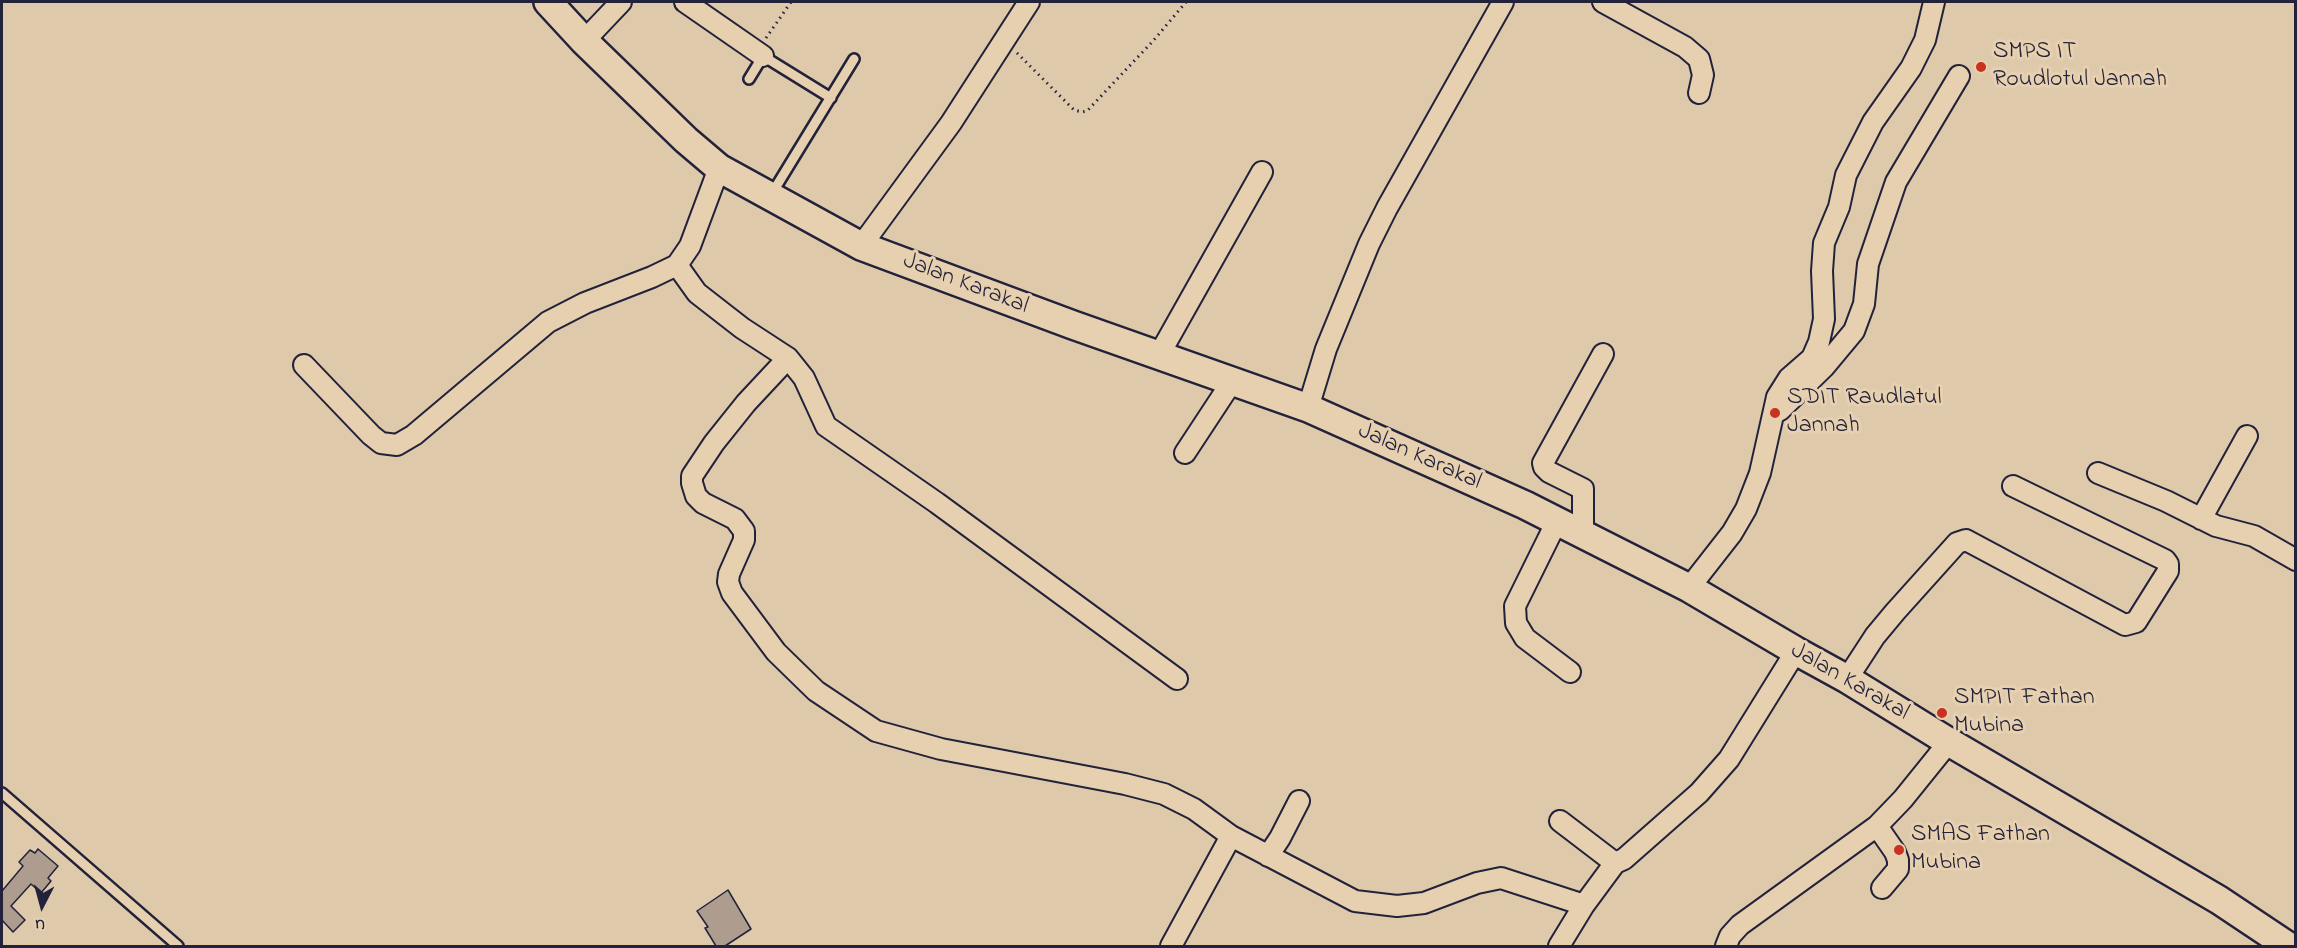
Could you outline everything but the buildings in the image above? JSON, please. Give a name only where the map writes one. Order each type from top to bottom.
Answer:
[{"type":"main road","name":"Jalan Karakal","points":[[548,2],[584,41],[718,168],[861,246],[984,293],[1308,408],[1526,505],[1556,523],[1689,588],[1847,679],[1948,742],[2290,940]]},
{"type":"street","points":[[584,41],[621,2]]},
{"type":"street","points":[[685,2],[760,54]]},
{"type":"street","points":[[861,246],[951,123],[1029,2]]},
{"type":"street","points":[[1308,408],[1326,349],[1369,244],[1503,2]]},
{"type":"street","points":[[1603,2],[1684,47],[1699,59],[1702,75],[1699,93]]},
{"type":"street","points":[[1689,588],[1732,533],[1746,509],[1760,473],[1777,398],[1789,378],[1812,358],[1820,342],[1824,319],[1822,287],[1824,243],[1827,231],[1839,207],[1846,175],[1873,122],[1911,68],[1925,40],[1934,2]]},
{"type":"street","points":[[1774,413],[1780,410],[1824,367],[1854,331],[1864,304],[1868,264],[1896,182],[1959,76]]},
{"type":"street","points":[[304,364],[370,435],[381,443],[397,445],[414,435],[548,322],[585,303],[652,278],[677,265],[690,246],[718,168]]},
{"type":"street","points":[[1159,355],[1262,172]]},
{"type":"street","points":[[677,265],[698,293],[742,328],[788,358],[804,378],[826,426],[937,503],[1177,679]]},
{"type":"street","points":[[1583,535],[1583,489],[1549,472],[1544,467],[1544,463],[1603,354]]},
{"type":"street","points":[[788,358],[746,403],[714,443],[692,476],[693,488],[696,496],[703,503],[735,519],[744,531],[744,540],[729,574],[728,582],[732,593],[776,652],[816,691],[876,731],[941,749],[1125,784],[1164,794],[1194,809],[1231,836],[1355,901],[1397,906],[1424,903],[1477,883],[1501,878],[1584,905]]},
{"type":"street","points":[[1185,453],[1233,380]]},
{"type":"street","points":[[2201,519],[2247,436]]},
{"type":"street","points":[[2098,473],[2166,501],[2216,526],[2254,536],[2295,560]]},
{"type":"street","points":[[1847,679],[1875,636],[1895,612],[1957,543],[1966,540],[2125,625],[2136,622],[2168,571],[2168,564],[2165,560],[2013,486]]},
{"type":"street","points":[[1556,523],[1515,606],[1516,623],[1525,638],[1570,672]]},
{"type":"street","points":[[1559,946],[1584,905],[1615,863],[1624,859],[1699,793],[1729,759],[1796,651]]},
{"type":"street","points":[[1726,946],[1730,936],[1740,925],[1877,826],[1903,799],[1948,742]]},
{"type":"street","points":[[1268,856],[1299,801]]},
{"type":"street","points":[[1560,821],[1615,863]]},
{"type":"street","points":[[1877,826],[1898,860],[1898,869],[1882,888]]},
{"type":"street","points":[[1171,946],[1231,836]]},
{"type":"lane","points":[[749,80],[760,54],[831,98]]},
{"type":"lane","points":[[770,196],[854,58]]},
{"type":"lane","points":[[2,793],[178,946]]},
{"type":"path","points":[[760,54],[791,2]]},
{"type":"path","points":[[1004,39],[1074,111],[1087,111],[1154,41],[1186,2]]},
{"type":"place","name":"SMPS IT Roudlotul Jannah","points":[[1981,67]]},
{"type":"place","name":"SDIT Raudlatul Jannah","points":[[1775,413]]},
{"type":"place","name":"SMPIT Fathan Mubina","points":[[1942,713]]},
{"type":"place","name":"SMAS Fathan Mubina","points":[[1899,850]]}]
